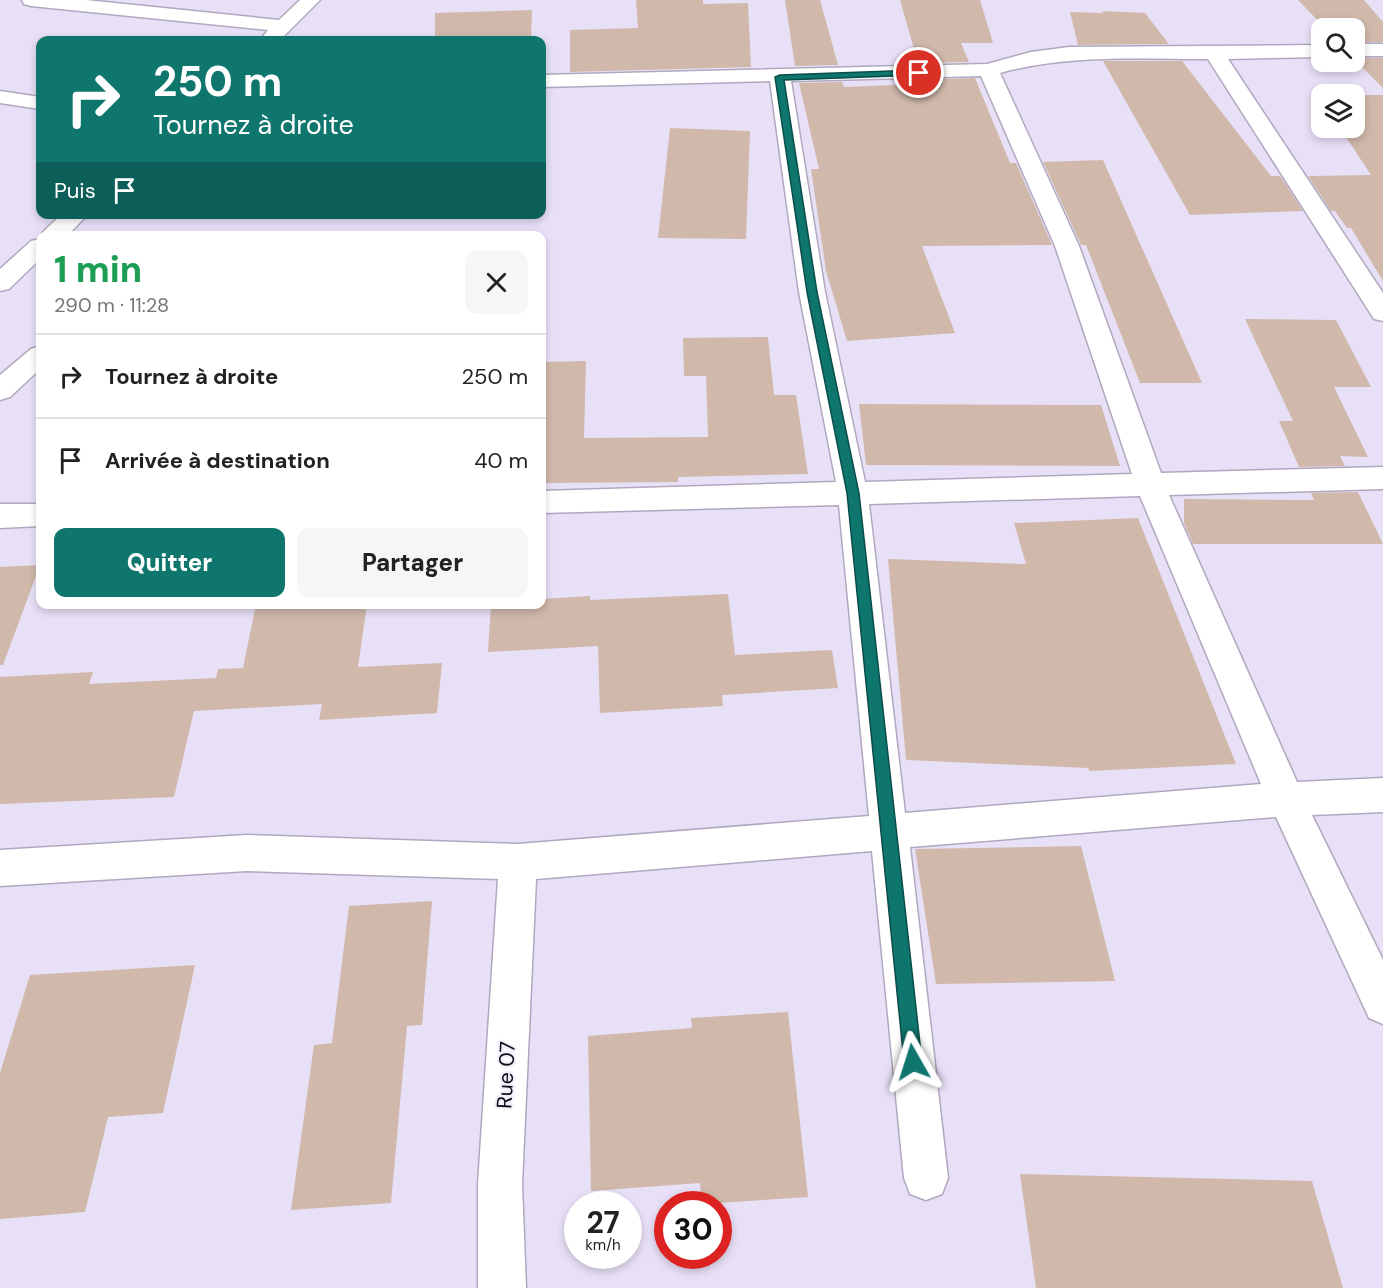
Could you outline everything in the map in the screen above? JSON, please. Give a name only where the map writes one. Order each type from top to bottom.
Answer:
[{"type":"street","points":[[31,0],[284,26]]},
{"type":"street","points":[[273,36],[311,0]]},
{"type":"street","points":[[1365,50],[1383,50]]},
{"type":"street","points":[[546,81],[780,77],[988,70],[1031,58],[1069,53],[1311,51]]},
{"type":"street","points":[[1214,53],[1383,313]]},
{"type":"street","points":[[988,70],[1067,246],[1150,485],[1286,799],[1383,1005]]},
{"type":"street","points":[[780,77],[812,292],[853,493],[926,1178]]},
{"type":"street","points":[[0,97],[36,102]]},
{"type":"street","points":[[58,231],[71,219]]},
{"type":"street","points":[[0,255],[33,252]]},
{"type":"street","points":[[0,283],[33,252]]},
{"type":"street","points":[[0,390],[36,358]]},
{"type":"street","points":[[546,502],[1383,478]]},
{"type":"street","points":[[0,516],[36,515]]},
{"type":"street","points":[[0,868],[247,853],[518,862],[1286,799],[1383,795]]},
{"type":"street","name":"Rue 07","points":[[502,1288],[500,1184],[518,862]]},
{"type":"building","points":[[636,0],[703,0],[703,4],[748,3],[751,67],[570,72],[570,30],[638,28]]},
{"type":"building","points":[[785,0],[820,0],[838,65],[795,66]]},
{"type":"building","points":[[900,0],[980,0],[993,43],[961,43],[969,62],[918,63]]},
{"type":"building","points":[[1298,0],[1364,0],[1383,22],[1383,42],[1365,42],[1365,18],[1315,18]]},
{"type":"building","points":[[532,10],[531,36],[435,36],[435,13]]},
{"type":"building","points":[[1102,11],[1145,13],[1169,44],[1078,45],[1070,12],[1103,13]]},
{"type":"building","points":[[1365,58],[1383,58],[1383,88],[1365,70]]},
{"type":"building","points":[[1103,61],[1182,61],[1271,176],[1280,176],[1303,211],[1190,215]]},
{"type":"building","points":[[975,78],[1010,163],[1016,163],[1052,245],[922,246],[955,333],[847,341],[826,271],[811,169],[819,169],[799,83],[842,82],[844,87],[924,84],[922,80]]},
{"type":"building","points":[[1365,95],[1383,95],[1383,281],[1351,228],[1347,228],[1335,211],[1331,211],[1308,176],[1371,175],[1347,138],[1365,138]]},
{"type":"building","points":[[670,128],[750,131],[746,239],[658,238]]},
{"type":"building","points":[[1103,160],[1202,383],[1140,383],[1086,245],[1081,245],[1043,162]]},
{"type":"building","points":[[1245,319],[1336,320],[1371,387],[1334,387],[1368,457],[1340,456],[1345,466],[1299,467],[1279,421],[1293,421]]},
{"type":"building","points":[[768,337],[774,395],[796,395],[808,474],[678,477],[678,482],[546,483],[546,362],[586,361],[584,438],[708,437],[706,376],[684,376],[683,338]]},
{"type":"building","points":[[859,404],[1101,405],[1120,466],[866,465]]},
{"type":"building","points":[[1358,492],[1383,544],[1193,544],[1184,523],[1184,499],[1314,500],[1311,493]]},
{"type":"building","points":[[1138,518],[1236,764],[1090,771],[1088,768],[906,760],[888,559],[1026,564],[1014,523]]},
{"type":"building","points":[[36,565],[36,576],[3,665],[0,665],[0,567]]},
{"type":"building","points":[[728,594],[735,655],[832,650],[838,688],[722,695],[723,706],[600,713],[598,646],[488,652],[491,609],[546,609],[546,599],[590,596],[590,600]]},
{"type":"building","points":[[255,609],[366,609],[358,667],[442,663],[437,713],[319,720],[322,704],[194,711],[174,797],[0,804],[0,677],[93,672],[89,684],[216,678],[218,669],[243,668]]},
{"type":"building","points":[[1081,846],[1115,981],[936,984],[915,849]]},
{"type":"building","points":[[432,901],[422,1025],[407,1026],[391,1203],[291,1210],[314,1045],[332,1043],[349,906]]},
{"type":"building","points":[[195,965],[163,1113],[108,1117],[85,1212],[0,1219],[0,1073],[30,975]]},
{"type":"building","points":[[788,1012],[808,1197],[732,1202],[732,1191],[701,1191],[700,1183],[591,1191],[588,1036],[692,1028],[691,1018]]},
{"type":"building","points":[[1020,1174],[1312,1181],[1343,1288],[1036,1288]]},
{"type":"route","points":[[913,1062],[853,493],[812,292],[780,77],[919,73]]}]
